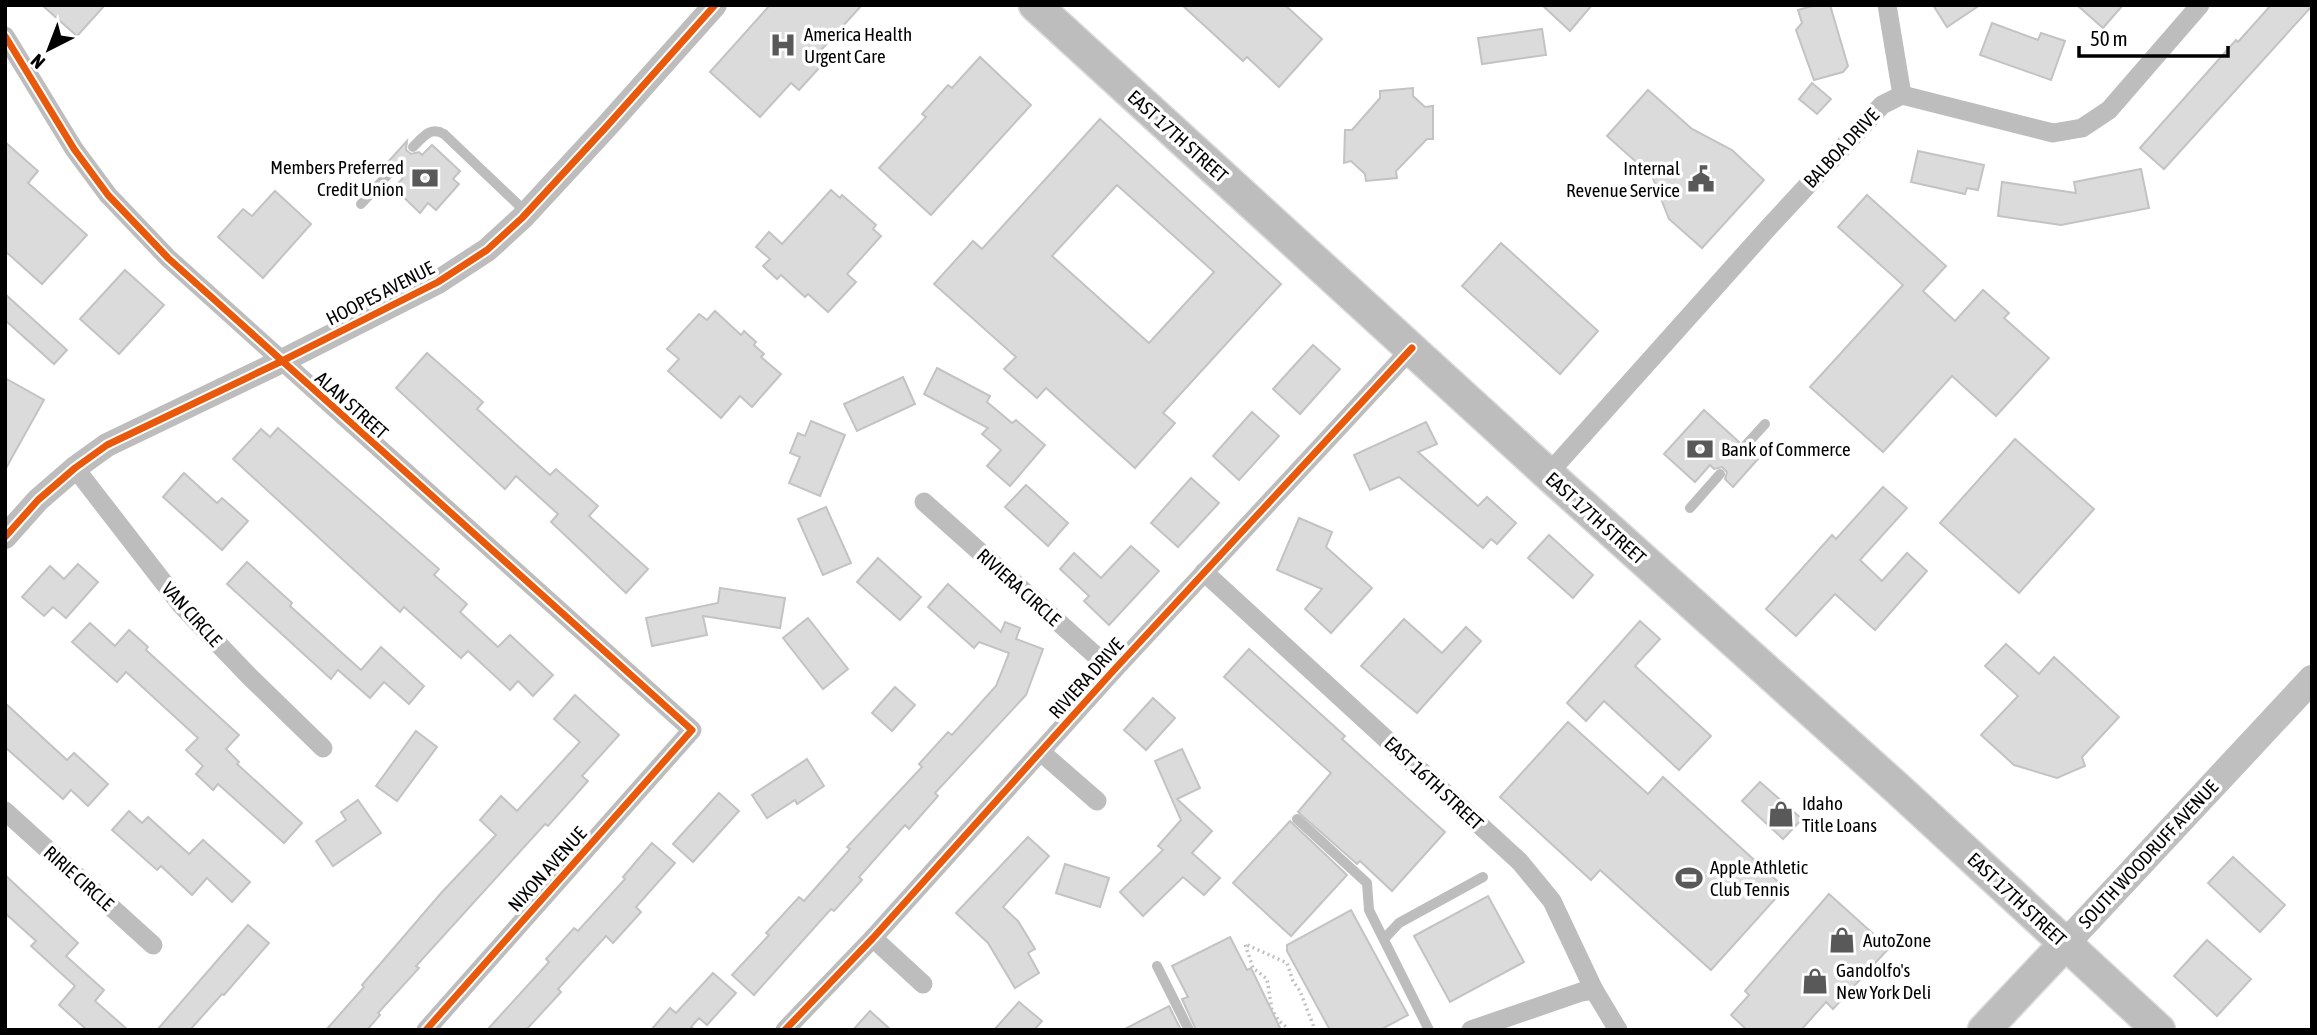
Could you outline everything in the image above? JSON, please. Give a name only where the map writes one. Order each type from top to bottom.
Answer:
[{"type":"main road","name":"EAST 17TH STREET","points":[[1035,5],[1548,474],[1898,789],[2159,1030]]},
{"type":"main road","name":"SOUTH WOODRUFF AVENUE","points":[[1984,1030],[2312,679]]},
{"type":"street","name":"HOOPES AVENUE","points":[[5,537],[38,500],[75,468],[114,441],[280,362],[438,282],[487,250],[607,127],[715,5]]},
{"type":"street","points":[[1886,5],[1902,95],[2053,133],[2082,128],[2109,110],[2200,5]]},
{"type":"street","name":"ALAN STREET","points":[[5,36],[74,149],[108,195],[168,258],[280,362],[692,730]]},
{"type":"street","name":"BALBOA DRIVE","points":[[1548,474],[1822,168],[1882,105],[1902,95]]},
{"type":"street","name":"RIVIERA DRIVE","points":[[785,1030],[873,938],[1203,572],[1412,348]]},
{"type":"street","name":"VAN CIRCLE","points":[[75,468],[181,605],[323,748]]},
{"type":"street","name":"RIVIERA CIRCLE","points":[[924,502],[1113,671]]},
{"type":"street","name":"EAST 16TH STREET","points":[[1203,572],[1520,862],[1552,901],[1594,990],[1618,1030]]},
{"type":"street","name":"NIXON AVENUE","points":[[426,1030],[692,730]]},
{"type":"street","points":[[1042,752],[1097,802]]},
{"type":"street","name":"RIRIE CIRCLE","points":[[5,811],[153,945]]},
{"type":"street","points":[[873,938],[923,984]]},
{"type":"street","points":[[1479,1028],[1581,992],[1594,990]]},
{"type":"lane","points":[[413,147],[431,131],[444,134],[526,212]]},
{"type":"lane","points":[[360,204],[393,169]]},
{"type":"lane","points":[[1744,447],[1765,424]]},
{"type":"lane","points":[[1690,508],[1720,474]]},
{"type":"lane","points":[[1297,820],[1367,883],[1369,910],[1429,1030]]},
{"type":"lane","points":[[1384,939],[1399,923],[1483,877]]},
{"type":"lane","points":[[1157,966],[1189,1030]]},
{"type":"path","points":[[1290,1030],[1279,1021],[1272,1010],[1267,979],[1253,968],[1245,944],[1287,963],[1315,1030]]},
{"type":"building","points":[[42,5],[105,5],[77,36]]},
{"type":"building","points":[[770,5],[862,5],[821,50],[829,57],[799,90],[791,83],[760,117],[710,72]]},
{"type":"building","points":[[1182,5],[1285,5],[1322,39],[1279,87],[1247,57],[1243,61]]},
{"type":"building","points":[[1542,5],[1592,5],[1570,31]]},
{"type":"building","points":[[1816,5],[1830,5],[1848,66],[1843,72],[1814,80],[1796,30],[1802,23],[1798,10]]},
{"type":"building","points":[[1933,5],[1980,5],[1947,27]]},
{"type":"building","points":[[2077,5],[2123,5],[2103,28]]},
{"type":"building","points":[[2271,5],[2312,6],[2164,169],[2140,148],[2236,40],[2238,42]]},
{"type":"building","points":[[1992,23],[2038,40],[2041,33],[2065,41],[2051,80],[1980,55]]},
{"type":"building","points":[[1542,29],[1546,55],[1482,64],[1478,38]]},
{"type":"building","points":[[980,57],[1031,105],[931,215],[879,168],[926,117],[922,114],[948,85],[952,88]]},
{"type":"building","points":[[1812,83],[1831,99],[1817,114],[1799,99]]},
{"type":"building","points":[[1413,88],[1413,96],[1425,107],[1433,106],[1433,139],[1427,139],[1396,171],[1397,178],[1366,181],[1365,174],[1351,161],[1344,163],[1345,130],[1352,130],[1380,98],[1380,91]]},
{"type":"building","points":[[1648,90],[1692,129],[1732,150],[1764,180],[1702,248],[1669,219],[1652,176],[1607,136]]},
{"type":"building","points":[[1100,119],[1281,284],[1163,413],[1175,423],[1135,468],[1046,388],[1037,398],[1004,369],[1016,357],[934,284],[973,241],[982,249]],"holes":[[[1117,185],[1214,272],[1149,343],[1052,256]]]},
{"type":"building","points":[[407,141],[406,150],[411,154],[419,152],[422,155],[432,145],[460,171],[453,179],[459,184],[436,210],[428,203],[420,213],[394,188],[403,178],[399,174],[400,167],[397,163],[387,163]]},
{"type":"building","points":[[5,142],[38,171],[28,183],[87,235],[42,284],[5,251]]},
{"type":"building","points":[[1918,151],[1984,165],[1978,190],[1967,188],[1965,194],[1911,182]]},
{"type":"building","points":[[2141,169],[2149,208],[2061,225],[1998,216],[2002,182],[2076,193],[2074,182]]},
{"type":"building","points":[[831,190],[840,198],[842,195],[876,225],[873,229],[881,236],[847,274],[856,282],[828,312],[808,294],[805,297],[781,275],[777,279],[763,266],[770,259],[756,247],[769,232],[782,244]]},
{"type":"building","points":[[275,191],[311,224],[263,278],[218,237],[243,209],[252,216]]},
{"type":"building","points":[[1867,195],[1946,266],[1923,291],[1955,321],[1983,290],[2009,313],[2004,318],[2049,358],[1996,416],[1952,376],[1883,452],[1810,387],[1903,285],[1838,227]]},
{"type":"building","points":[[1501,243],[1598,331],[1560,374],[1462,286]]},
{"type":"building","points":[[125,270],[164,305],[119,354],[80,319]]},
{"type":"building","points":[[5,294],[67,350],[54,364],[5,320]]},
{"type":"building","points":[[715,311],[741,335],[744,331],[756,342],[754,345],[764,354],[761,357],[781,374],[752,407],[740,396],[721,418],[668,371],[679,359],[667,349],[699,314],[707,320]]},
{"type":"building","points":[[1313,345],[1340,369],[1300,414],[1273,389]]},
{"type":"building","points":[[427,353],[483,402],[477,409],[550,475],[556,469],[598,506],[589,516],[648,569],[626,593],[551,522],[558,514],[516,476],[505,489],[396,388]]},
{"type":"building","points":[[937,368],[990,396],[987,402],[1012,423],[1016,420],[1045,445],[1010,486],[987,466],[1001,450],[982,434],[988,428],[924,394]]},
{"type":"building","points":[[903,377],[915,404],[857,431],[844,404]]},
{"type":"building","points":[[5,378],[44,400],[5,470]]},
{"type":"building","points":[[1704,410],[1739,442],[1739,452],[1750,452],[1758,459],[1733,487],[1725,479],[1727,472],[1722,467],[1714,469],[1710,465],[1695,482],[1664,454]]},
{"type":"building","points":[[1252,412],[1279,436],[1239,480],[1213,456]]},
{"type":"building","points":[[811,421],[845,435],[820,496],[789,483],[800,457],[790,453],[798,433],[805,436]]},
{"type":"building","points":[[1426,422],[1437,444],[1418,452],[1478,506],[1487,497],[1516,523],[1497,544],[1491,539],[1483,548],[1399,477],[1370,490],[1354,455]]},
{"type":"building","points":[[278,428],[439,569],[434,575],[467,604],[460,612],[498,647],[510,635],[553,675],[533,696],[518,681],[510,690],[468,651],[461,658],[404,607],[400,612],[233,459],[261,429],[270,437]]},
{"type":"building","points":[[2015,439],[2094,509],[2019,593],[1940,523]]},
{"type":"building","points":[[184,473],[217,503],[222,498],[248,521],[222,550],[163,497]]},
{"type":"building","points":[[1191,478],[1219,503],[1178,547],[1151,523]]},
{"type":"building","points":[[1026,485],[1068,523],[1048,546],[1005,507]]},
{"type":"building","points":[[1883,487],[1907,508],[1860,560],[1882,581],[1907,553],[1927,571],[1875,630],[1835,594],[1796,636],[1766,609],[1832,535],[1836,539]]},
{"type":"building","points":[[826,507],[851,563],[823,575],[798,519]]},
{"type":"building","points":[[1299,518],[1332,532],[1326,547],[1372,588],[1331,633],[1305,609],[1322,589],[1277,570]]},
{"type":"building","points":[[1549,535],[1593,575],[1573,598],[1528,558]]},
{"type":"building","points":[[1131,546],[1159,571],[1109,625],[1084,601],[1089,596],[1060,569],[1074,553],[1101,578]]},
{"type":"building","points":[[878,558],[921,597],[900,620],[857,582]]},
{"type":"building","points":[[247,562],[292,603],[290,606],[361,670],[381,647],[424,686],[409,704],[384,682],[370,698],[338,670],[331,679],[227,584]]},
{"type":"building","points":[[78,564],[98,582],[66,618],[53,607],[44,616],[22,597],[50,566],[64,579]]},
{"type":"building","points":[[948,584],[1001,632],[1005,622],[1020,628],[1016,639],[1043,649],[1026,695],[935,793],[938,796],[909,829],[905,825],[859,877],[862,880],[834,911],[831,909],[754,995],[732,975],[799,897],[804,901],[850,849],[847,847],[922,767],[919,764],[948,732],[952,735],[996,686],[1009,653],[979,642],[974,648],[928,607]]},
{"type":"building","points":[[720,588],[785,598],[780,628],[703,616],[707,635],[652,646],[646,618],[718,603]]},
{"type":"building","points":[[808,618],[848,669],[823,689],[783,638]]},
{"type":"building","points":[[1404,619],[1442,653],[1466,627],[1481,641],[1417,713],[1361,666]]},
{"type":"building","points":[[1640,621],[1660,639],[1635,666],[1711,736],[1679,770],[1604,701],[1586,721],[1567,703]]},
{"type":"building","points":[[90,623],[115,646],[129,630],[148,647],[146,650],[239,735],[226,749],[239,762],[237,764],[302,823],[284,843],[218,784],[213,790],[196,774],[203,766],[186,750],[198,738],[126,672],[117,682],[72,642]]},
{"type":"building","points":[[2006,644],[2039,674],[2054,657],[2119,717],[2082,757],[2085,766],[2057,778],[2014,765],[1981,735],[2018,696],[1985,666]]},
{"type":"building","points":[[1249,649],[1345,736],[1342,739],[1445,832],[1392,891],[1360,861],[1357,864],[1298,812],[1331,773],[1224,677]]},
{"type":"building","points":[[895,687],[915,705],[892,731],[872,713]]},
{"type":"building","points":[[575,695],[619,735],[582,776],[588,781],[548,826],[545,824],[416,966],[419,968],[378,1013],[380,1015],[367,1030],[326,1030],[442,892],[496,835],[480,820],[501,796],[517,811],[580,742],[554,719]]},
{"type":"building","points":[[1153,698],[1175,718],[1146,750],[1124,730]]},
{"type":"building","points":[[5,703],[67,760],[74,753],[108,784],[88,806],[71,790],[63,799],[5,747]]},
{"type":"building","points":[[1568,722],[1648,794],[1663,777],[1785,888],[1711,970],[1600,870],[1591,880],[1500,797]]},
{"type":"building","points":[[416,731],[437,747],[397,801],[376,786]]},
{"type":"building","points":[[1182,749],[1200,788],[1177,799],[1212,831],[1192,853],[1220,878],[1204,895],[1183,877],[1143,916],[1120,892],[1163,850],[1158,846],[1181,820],[1155,761]]},
{"type":"building","points":[[807,759],[824,786],[797,804],[795,800],[767,818],[752,795]]},
{"type":"building","points":[[1760,782],[1802,819],[1783,839],[1742,801]]},
{"type":"building","points":[[719,793],[739,811],[693,862],[673,844]]},
{"type":"building","points":[[358,800],[381,833],[333,866],[316,841],[346,820],[341,812]]},
{"type":"building","points":[[129,811],[142,823],[148,817],[189,854],[203,840],[250,882],[232,902],[207,878],[192,895],[161,866],[157,870],[112,830]]},
{"type":"building","points":[[1290,821],[1347,875],[1291,936],[1233,883]]},
{"type":"building","points":[[1028,837],[1049,856],[1003,907],[1018,921],[1035,949],[1028,953],[1039,973],[1015,988],[988,943],[956,913]]},
{"type":"building","points":[[652,843],[675,863],[636,907],[641,912],[613,943],[606,936],[558,989],[561,992],[526,1030],[487,1030],[549,962],[546,959],[574,928],[578,931],[625,879],[623,877]]},
{"type":"building","points":[[2233,857],[2285,905],[2260,932],[2208,883]]},
{"type":"building","points":[[1065,864],[1109,878],[1100,907],[1056,893]]},
{"type":"building","points":[[5,875],[78,943],[66,956],[104,990],[95,1001],[128,1030],[87,1030],[59,1005],[75,986],[31,946],[36,941],[5,913]]},
{"type":"building","points":[[1829,894],[1889,948],[1833,1009],[1826,1002],[1801,1030],[1747,1030],[1731,1015],[1749,995],[1745,991]]},
{"type":"building","points":[[1488,896],[1524,962],[1450,1002],[1414,936]]},
{"type":"building","points":[[1351,910],[1408,1015],[1380,1030],[1330,1030],[1287,951],[1287,945]]},
{"type":"building","points":[[248,925],[269,943],[224,995],[222,994],[190,1030],[157,1030]]},
{"type":"building","points":[[1230,937],[1247,970],[1251,968],[1281,1030],[1196,1030],[1182,999],[1188,997],[1172,966]]},
{"type":"building","points":[[2207,940],[2251,979],[2217,1016],[2174,976]]},
{"type":"building","points":[[713,973],[736,993],[707,1025],[699,1018],[691,1027],[695,1030],[651,1030],[670,1008],[676,1013]]},
{"type":"building","points":[[1019,1002],[1042,1021],[1034,1030],[994,1030]]},
{"type":"building","points":[[1169,1006],[1181,1030],[1123,1030]]},
{"type":"building","points":[[870,1011],[891,1030],[853,1030]]},
{"type":"cycle path","points":[[5,537],[38,500],[107,445],[438,282],[487,250],[522,218],[715,5]]},
{"type":"cycle path","points":[[5,36],[74,149],[108,195],[168,258],[692,730],[426,1030]]},
{"type":"cycle path","points":[[785,1030],[873,938],[1113,671],[1412,348]]},
{"type":"place","name":"America Health Urgent Care","points":[[783,45]]},
{"type":"place","name":"Members Preferred Credit Union","points":[[425,178]]},
{"type":"place","name":"Internal Revenue Service","points":[[1701,179]]},
{"type":"place","name":"Bank of Commerce","points":[[1700,449]]},
{"type":"place","name":"Idaho Title Loans","points":[[1781,814]]},
{"type":"place","name":"Apple Athletic Club Tennis","points":[[1689,878]]},
{"type":"place","name":"AutoZone","points":[[1842,940]]},
{"type":"place","name":"Gandolfo's New York Deli","points":[[1815,981]]}]
